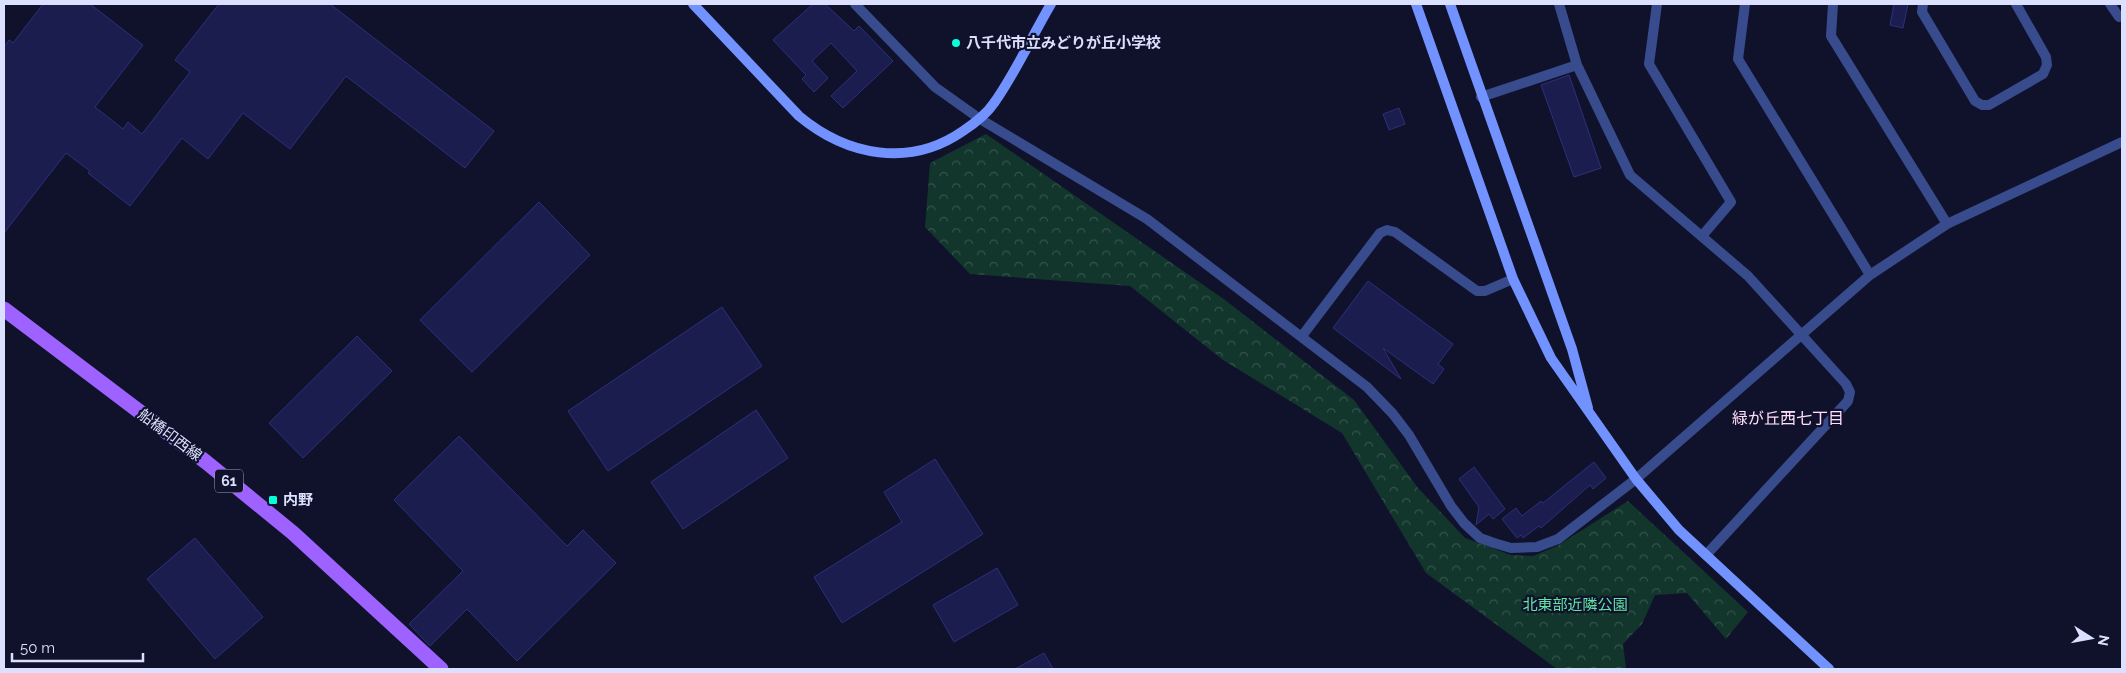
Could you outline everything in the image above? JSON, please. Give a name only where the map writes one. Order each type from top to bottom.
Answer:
[{"type":"main road","name":"船橋印西線","points":[[4,309],[206,462],[293,533],[441,669]]},
{"type":"street","points":[[692,4],[799,116],[832,140],[856,148],[881,153],[904,153],[934,146],[955,136],[980,119],[994,103],[1051,4]]},
{"type":"street","points":[[855,4],[935,86],[980,119],[1147,220],[1367,387],[1410,435],[1451,506],[1464,523],[1480,538],[1511,548],[1544,545],[1558,539],[1578,525],[1636,479],[1801,333],[1870,275],[1947,224],[2122,142]]},
{"type":"street","points":[[1416,4],[1513,279],[1551,358],[1636,479],[1679,530],[1829,669]]},
{"type":"street","points":[[1450,4],[1481,97],[1572,349],[1590,416]]},
{"type":"street","points":[[1559,4],[1577,65],[1630,174],[1748,276],[1846,384],[1850,392],[1848,401],[1706,555]]},
{"type":"street","points":[[1657,4],[1649,64],[1731,202],[1702,236]]},
{"type":"street","points":[[1745,4],[1738,59],[1870,275]]},
{"type":"street","points":[[1833,4],[1831,36],[1947,224]]},
{"type":"street","points":[[1923,4],[1922,12],[1975,101],[1982,106],[1989,105],[2043,74],[2047,65],[2046,56],[2016,4]]},
{"type":"street","points":[[2110,4],[2121,19]]},
{"type":"street","points":[[1481,97],[1577,65]]},
{"type":"street","points":[[1302,336],[1380,233],[1387,230],[1395,232],[1477,291],[1486,291],[1513,279]]},
{"type":"green space","name":"北東部近隣公園","points":[[986,134],[1225,300],[1354,400],[1418,488],[1465,538],[1511,555],[1533,556],[1557,546],[1628,501],[1748,612],[1726,639],[1687,593],[1655,595],[1642,624],[1623,644],[1626,669],[1557,669],[1426,573],[1342,433],[1223,360],[1130,286],[970,274],[925,227],[930,163]]},
{"type":"building","points":[[43,4],[90,4],[143,45],[95,107],[123,129],[128,122],[142,134],[190,72],[175,60],[219,4],[330,4],[494,131],[465,168],[346,76],[290,149],[243,113],[208,159],[182,138],[130,206],[66,153],[4,233],[4,47],[9,40],[13,43]]},
{"type":"building","points":[[813,4],[825,4],[854,31],[859,26],[893,61],[843,108],[831,96],[857,71],[831,43],[812,61],[828,78],[814,92],[802,79],[806,75],[773,40]]},
{"type":"building","points":[[1894,4],[1908,4],[1903,28],[1890,25]]},
{"type":"building","points":[[1569,75],[1601,168],[1574,177],[1541,85]]},
{"type":"building","points":[[1399,108],[1405,124],[1389,130],[1383,114]]},
{"type":"building","points":[[539,202],[590,255],[472,372],[420,320]]},
{"type":"building","points":[[1368,281],[1453,344],[1438,364],[1444,369],[1433,384],[1383,348],[1401,379],[1333,328]]},
{"type":"building","points":[[722,307],[762,366],[608,471],[568,411]]},
{"type":"building","points":[[357,336],[392,371],[303,458],[269,423]]},
{"type":"building","points":[[756,410],[788,458],[683,529],[651,482]]},
{"type":"building","points":[[459,436],[567,546],[583,530],[616,563],[517,661],[467,609],[430,646],[409,624],[463,571],[394,500]]},
{"type":"building","points":[[935,459],[983,534],[842,623],[814,577],[902,522],[884,492]]},
{"type":"building","points":[[1594,462],[1606,478],[1593,489],[1590,485],[1541,528],[1539,526],[1523,538],[1521,535],[1517,538],[1502,519],[1516,508],[1522,516],[1541,501],[1543,503]]},
{"type":"building","points":[[1474,467],[1505,509],[1493,519],[1489,514],[1476,525],[1479,507],[1459,479]]},
{"type":"building","points":[[195,538],[263,617],[215,659],[147,579]]},
{"type":"building","points":[[997,568],[1018,605],[954,642],[933,605]]},
{"type":"building","points":[[1044,653],[1053,669],[1015,669]]},
{"type":"place","name":"八千代市立みどりが丘小学校","points":[[956,43]]},
{"type":"place","name":"内野","points":[[273,500]]},
{"type":"district","name":"緑が丘西七丁目","points":[[1788,418]]}]
